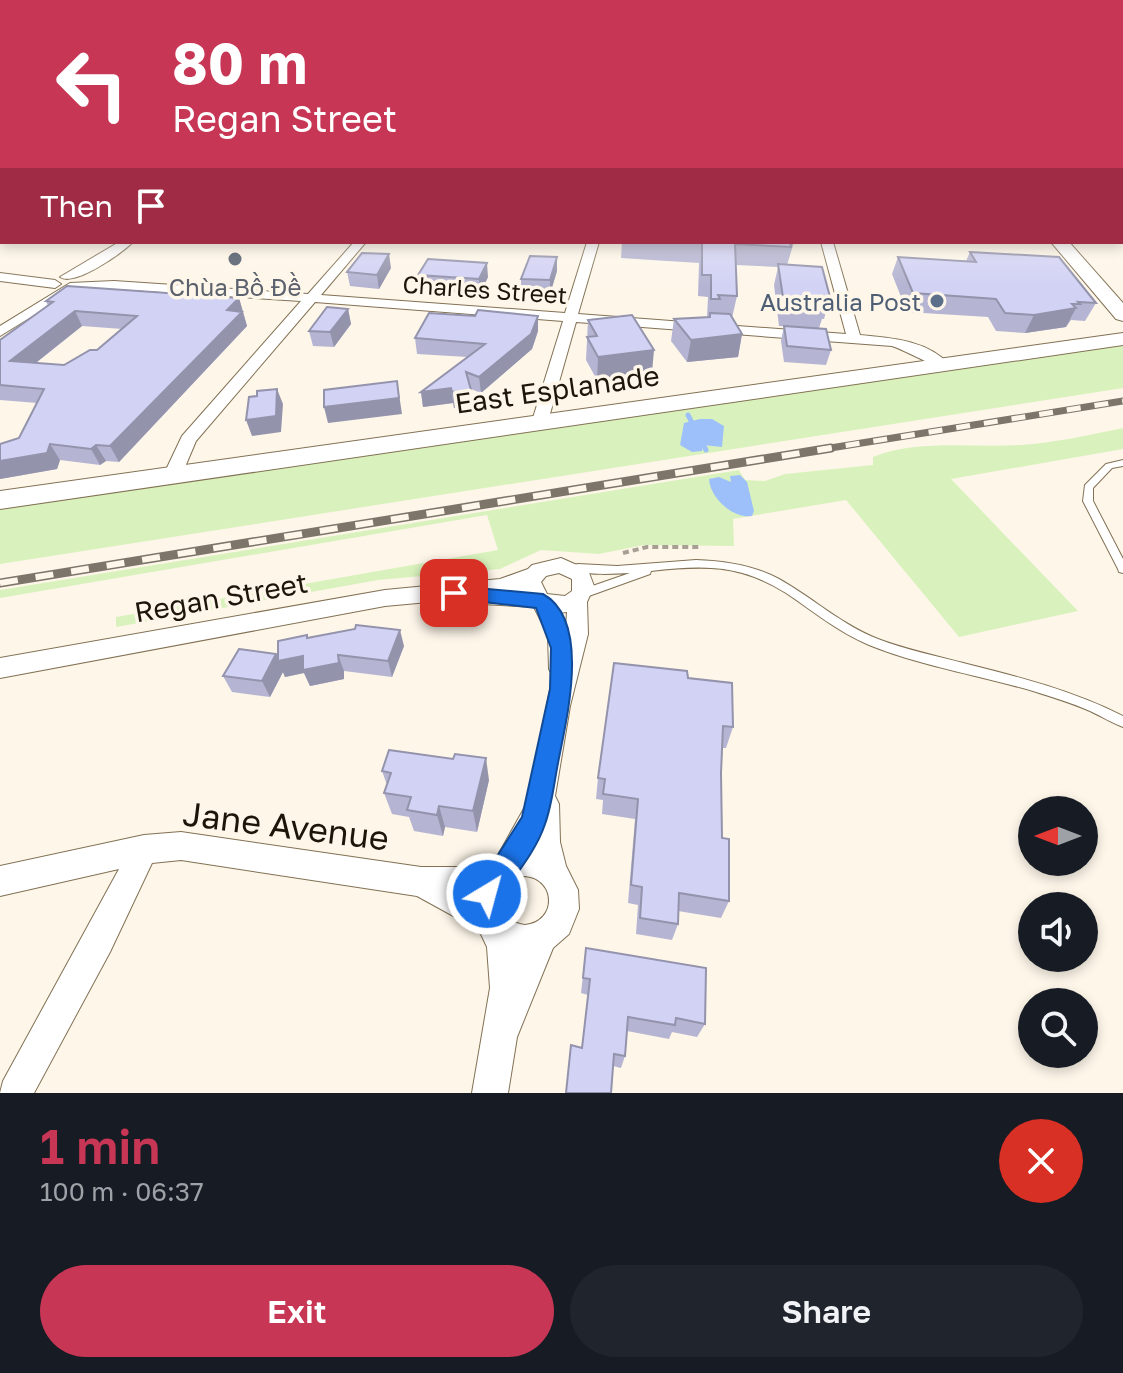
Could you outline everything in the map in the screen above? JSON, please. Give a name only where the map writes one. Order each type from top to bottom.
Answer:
[{"type":"street","points":[[0,332],[124,244]]},
{"type":"street","points":[[173,474],[188,440],[358,244]]},
{"type":"street","points":[[540,421],[592,244]]},
{"type":"street","points":[[828,244],[854,339]]},
{"type":"street","points":[[1062,244],[1123,315]]},
{"type":"street","name":"Charles Street","points":[[0,277],[854,339],[910,345],[943,365]]},
{"type":"street","name":"East Esplanade","points":[[0,500],[1123,339]]},
{"type":"street","points":[[490,1093],[500,1039],[505,954],[493,925],[487,894],[534,822],[545,780],[561,689],[578,638],[579,597],[584,588],[581,575],[568,567],[553,565],[534,575],[530,587],[559,635],[561,689]]},
{"type":"street","name":"Regan Street","points":[[0,668],[385,598],[502,587],[534,575]]},
{"type":"street","name":"Regan Street","points":[[454,593],[540,601]]},
{"type":"street","points":[[540,601],[560,606],[579,597]]},
{"type":"street","points":[[500,1039],[541,938],[559,919],[563,906],[563,894],[553,872],[546,842],[545,780]]},
{"type":"street","points":[[15,1093],[99,941],[144,849]]},
{"type":"street","name":"Jane Avenue","points":[[0,881],[144,849],[218,849],[421,882],[462,882],[506,866]]},
{"type":"street","points":[[506,866],[533,860],[553,872]]},
{"type":"street","name":"Jane Avenue","points":[[421,882],[493,925]]},
{"type":"street","points":[[493,925],[517,941],[541,938]]},
{"type":"lane","points":[[1123,463],[1109,466],[1088,487],[1088,501],[1123,569]]},
{"type":"lane","points":[[568,567],[605,571],[716,564],[755,573],[789,590],[840,626],[875,642],[1063,698],[1123,722]]},
{"type":"lane","points":[[579,597],[659,566]]},
{"type":"green space","points":[[1123,345],[1123,388],[0,564],[0,509]]},
{"type":"green space","points":[[1123,428],[1123,449],[951,479],[1078,611],[959,637],[846,500],[733,519],[734,546],[644,545],[599,554],[541,550],[500,569],[378,580],[116,627],[116,617],[498,550],[487,515],[0,598],[0,590],[739,470],[745,480],[765,481],[785,474],[873,465],[873,457],[908,448],[1033,444]]},
{"type":"water","points":[[712,419],[724,426],[722,447],[703,445],[702,451],[692,452],[680,445],[684,423]]},
{"type":"water","points":[[740,475],[747,482],[754,511],[752,516],[730,511],[718,500],[710,486],[709,479],[719,477],[731,482],[730,476]]},
{"type":"building","points":[[702,244],[735,244],[737,296],[718,295],[720,299],[711,299],[711,275],[702,275]]},
{"type":"building","points":[[735,244],[790,244],[791,247]]},
{"type":"building","points":[[970,252],[1059,257],[1096,303],[1078,302],[1080,304],[1072,304],[1076,308],[1034,315],[1005,313],[996,299],[913,293],[898,257],[976,262]]},
{"type":"building","points":[[362,253],[389,254],[377,275],[347,272]]},
{"type":"building","points":[[530,256],[557,257],[550,280],[521,279]]},
{"type":"building","points":[[428,259],[487,263],[479,279],[418,275]]},
{"type":"building","points":[[778,264],[822,267],[830,297],[822,296],[825,307],[784,304]]},
{"type":"building","points":[[67,286],[239,298],[227,310],[242,312],[110,446],[96,445],[91,449],[50,444],[47,453],[0,461],[0,444],[19,438],[44,389],[0,385],[0,340],[53,302],[46,301]],"holes":[[[75,311],[137,316],[97,350],[90,350],[64,365],[10,361]]]},
{"type":"building","points":[[327,307],[348,309],[330,332],[309,331]]},
{"type":"building","points":[[478,310],[538,316],[531,334],[479,377],[466,372],[471,390],[452,392],[451,388],[421,392],[485,344],[415,338],[429,313],[475,316]]},
{"type":"building","points":[[710,313],[730,314],[742,334],[691,340],[674,319],[710,317]]},
{"type":"building","points":[[632,315],[654,350],[598,357],[587,337],[597,336],[588,320]]},
{"type":"building","points":[[784,326],[826,329],[831,350],[787,346]]},
{"type":"building","points":[[397,381],[399,398],[324,407],[324,390]]},
{"type":"building","points":[[277,389],[276,416],[246,420],[249,397],[257,396],[257,391]]},
{"type":"building","points":[[356,625],[400,630],[388,661],[338,655],[339,663],[303,670],[303,656],[278,661],[278,641],[355,629]]},
{"type":"building","points":[[239,649],[276,654],[262,681],[223,676]]},
{"type":"building","points":[[614,663],[687,671],[688,678],[732,683],[733,727],[723,726],[721,773],[722,838],[729,839],[729,901],[679,893],[678,924],[640,918],[642,887],[631,885],[638,799],[603,794],[605,779],[598,778]]},
{"type":"building","points":[[389,750],[453,759],[455,754],[486,758],[473,811],[439,806],[437,815],[407,810],[411,797],[384,793],[391,773],[382,771]]},
{"type":"building","points":[[586,948],[706,968],[705,1024],[676,1018],[675,1025],[628,1017],[625,1056],[614,1054],[611,1093],[566,1093],[571,1045],[582,1048],[590,979],[583,978]]},
{"type":"waterway","points":[[688,415],[706,450]]},
{"type":"railway","points":[[818,450],[1123,401]]},
{"type":"railway","points":[[0,583],[831,448]]},
{"type":"place","name":"Chùa Bồ Đề","points":[[235,259]]},
{"type":"place","name":"Australia Post","points":[[937,301]]},
{"type":"route","points":[[454,593],[529,601],[536,599],[543,603],[555,625],[562,648],[561,689],[545,780],[534,822],[509,864],[492,881],[487,894]]}]
